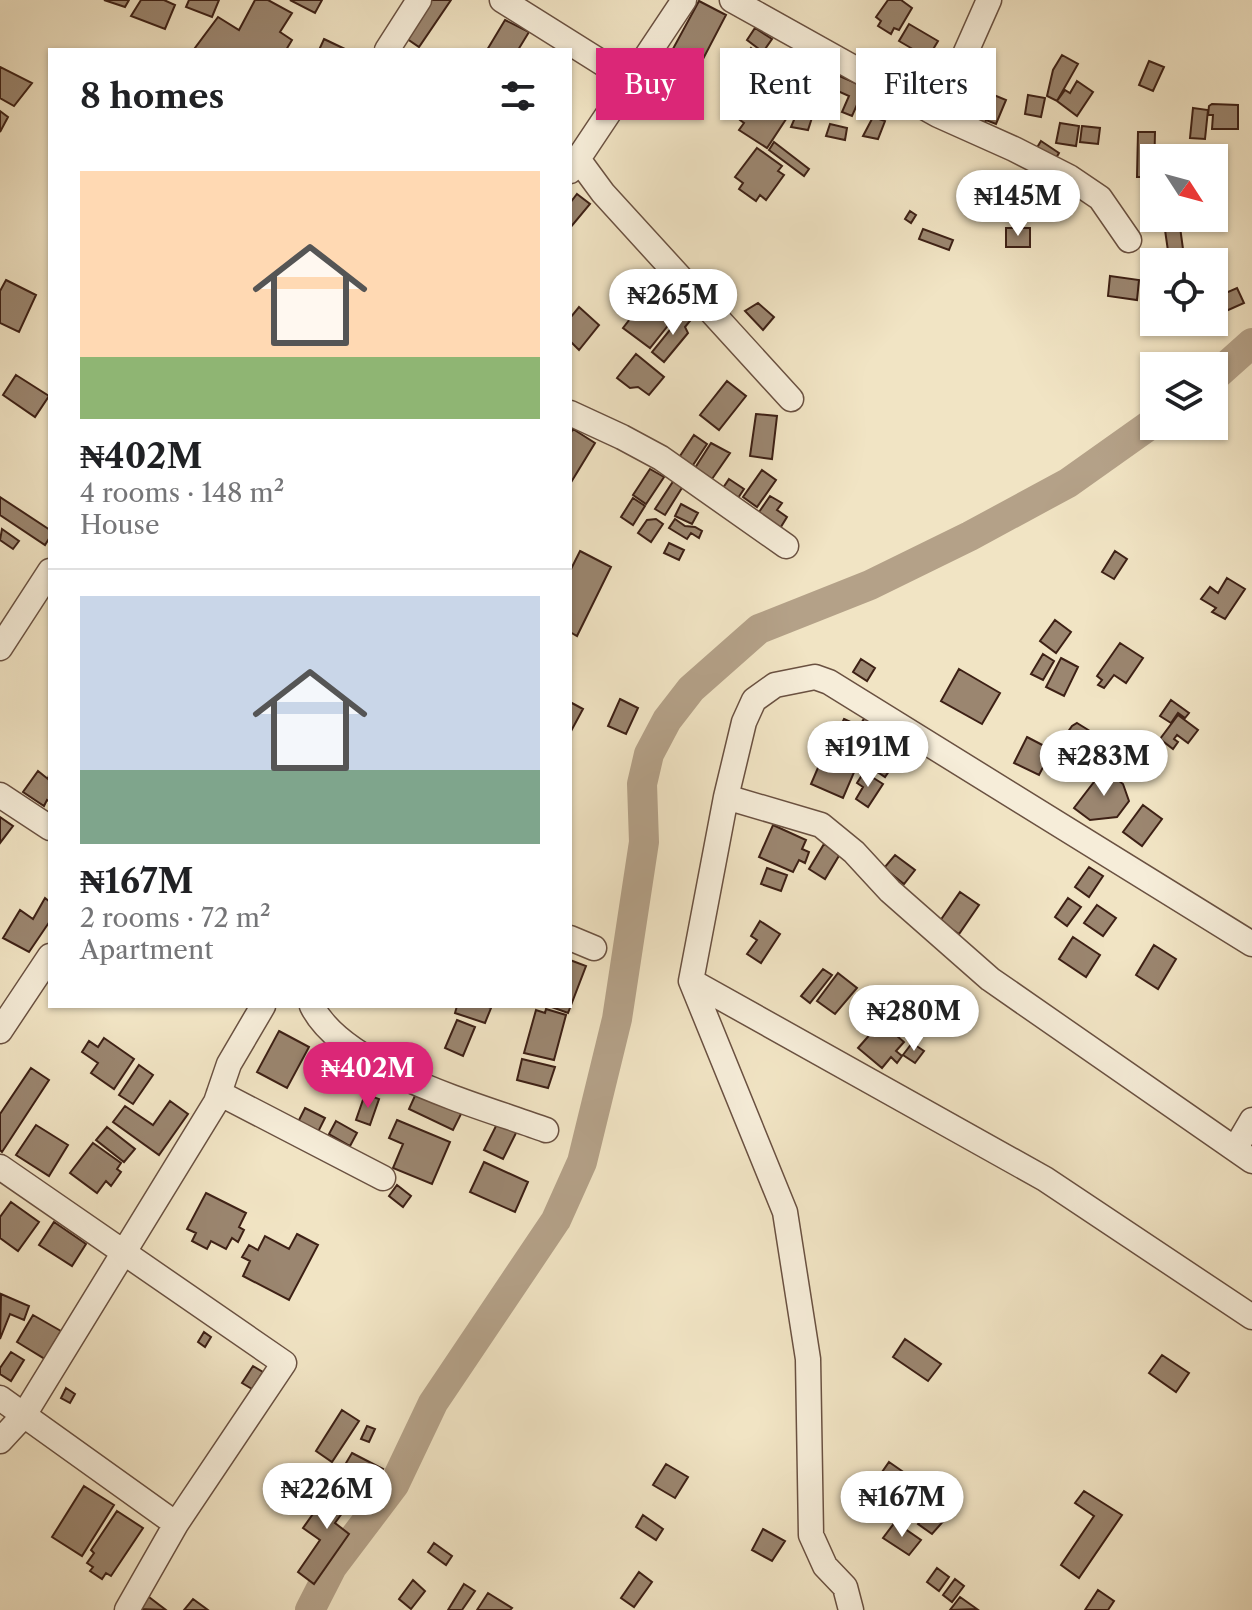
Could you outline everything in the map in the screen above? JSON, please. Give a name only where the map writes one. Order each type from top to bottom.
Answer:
[{"type":"street","points":[[388,48],[419,0]]},
{"type":"street","points":[[502,0],[596,59]]},
{"type":"street","points":[[653,48],[684,0]]},
{"type":"street","points":[[732,0],[856,69]]},
{"type":"street","points":[[968,48],[989,0]]},
{"type":"street","points":[[605,120],[574,166],[603,193],[791,399]]},
{"type":"street","points":[[949,120],[1069,177],[1100,198],[1129,240]]},
{"type":"street","points":[[572,414],[661,458],[786,546]]},
{"type":"street","points":[[0,648],[48,574]]},
{"type":"street","points":[[851,1610],[845,1587],[825,1566],[811,1535],[808,1359],[785,1212],[691,981],[726,797],[744,722],[754,700],[775,685],[815,677],[829,682],[1252,944]]},
{"type":"street","points":[[0,795],[48,827]]},
{"type":"street","points":[[726,797],[821,825],[990,979],[1244,1155],[1252,1120]]},
{"type":"street","points":[[572,939],[594,948]]},
{"type":"street","points":[[0,1031],[48,959]]},
{"type":"street","points":[[691,981],[1045,1179],[1252,1317]]},
{"type":"street","points":[[0,1441],[24,1415],[125,1253],[219,1093],[229,1064],[262,1008]]},
{"type":"street","points":[[313,1008],[350,1049],[396,1073],[546,1130]]},
{"type":"street","points":[[219,1093],[383,1178]]},
{"type":"street","points":[[0,1167],[284,1363],[176,1524],[127,1610]]},
{"type":"street","points":[[0,1398],[176,1524]]},
{"type":"building","points":[[104,0],[129,0],[125,7]]},
{"type":"building","points":[[141,0],[164,0],[175,5],[165,29],[131,16]]},
{"type":"building","points":[[189,0],[219,0],[212,17],[186,7]]},
{"type":"building","points":[[255,0],[268,0],[292,13],[280,32],[292,40],[287,48],[195,48],[218,17],[239,30]]},
{"type":"building","points":[[290,0],[322,0],[315,13]]},
{"type":"building","points":[[427,0],[451,0],[419,47],[403,36]]},
{"type":"building","points":[[888,0],[901,0],[912,8],[899,30],[894,28],[891,34],[878,26],[881,21],[876,17]]},
{"type":"building","points":[[699,1],[726,15],[704,57],[704,48],[673,48]]},
{"type":"building","points":[[505,20],[529,32],[519,48],[488,48]]},
{"type":"building","points":[[909,24],[938,41],[934,48],[911,48],[899,41]]},
{"type":"building","points":[[755,28],[772,39],[766,48],[758,48],[747,40]]},
{"type":"building","points":[[324,39],[343,48],[320,48]]},
{"type":"building","points":[[1062,55],[1078,64],[1057,101],[1047,96],[1053,70]]},
{"type":"building","points":[[1149,61],[1164,67],[1153,91],[1139,85]]},
{"type":"building","points":[[0,67],[32,83],[14,106],[0,98]]},
{"type":"building","points":[[840,76],[856,83],[856,107],[852,116],[842,112],[849,96],[840,92]]},
{"type":"building","points":[[1077,81],[1093,92],[1077,116],[1057,101],[1065,90],[1070,93]]},
{"type":"building","points":[[1028,95],[1045,98],[1041,117],[1025,114]]},
{"type":"building","points":[[996,96],[1006,100],[996,124],[986,120],[996,120]]},
{"type":"building","points":[[1212,104],[1238,105],[1238,129],[1212,129],[1213,115],[1208,115]]},
{"type":"building","points":[[1193,108],[1208,110],[1205,139],[1190,138]]},
{"type":"building","points":[[0,111],[8,117],[0,132]]},
{"type":"building","points":[[740,120],[785,120],[767,148],[739,130],[744,123]]},
{"type":"building","points":[[794,120],[811,120],[808,130],[791,127]]},
{"type":"building","points":[[871,120],[885,121],[878,139],[863,136]]},
{"type":"building","points":[[1060,123],[1079,126],[1076,146],[1056,143]]},
{"type":"building","points":[[830,124],[847,128],[845,140],[826,136]]},
{"type":"building","points":[[1082,126],[1100,128],[1098,144],[1080,142]]},
{"type":"building","points":[[1138,132],[1155,132],[1155,144],[1140,144],[1140,177],[1137,177]]},
{"type":"building","points":[[1041,141],[1059,153],[1053,163],[1035,151]]},
{"type":"building","points":[[774,142],[809,169],[804,176],[769,150]]},
{"type":"building","points":[[757,148],[782,166],[778,171],[784,175],[766,200],[760,195],[756,201],[739,189],[743,183],[735,177]]},
{"type":"building","points":[[577,194],[590,204],[572,226],[572,200]]},
{"type":"building","points":[[910,211],[916,215],[911,223],[905,219]]},
{"type":"building","points":[[1006,228],[1030,228],[1030,247],[1006,247]]},
{"type":"building","points":[[923,229],[953,240],[949,250],[919,239]]},
{"type":"building","points":[[1165,232],[1181,232],[1183,248],[1168,248]]},
{"type":"building","points":[[1110,276],[1139,280],[1137,300],[1108,296]]},
{"type":"building","points":[[6,280],[36,295],[19,332],[0,323],[0,291]]},
{"type":"building","points":[[1237,288],[1244,303],[1228,310],[1228,292]]},
{"type":"building","points":[[647,297],[674,318],[650,348],[623,328]]},
{"type":"building","points":[[758,303],[774,317],[763,330],[745,311]]},
{"type":"building","points":[[579,307],[599,325],[579,350],[572,343],[572,316]]},
{"type":"building","points":[[686,310],[694,316],[685,327],[688,333],[664,362],[652,352]]},
{"type":"building","points":[[636,354],[664,377],[649,395],[638,387],[630,388],[617,378]]},
{"type":"building","points":[[16,375],[48,398],[35,417],[3,395]]},
{"type":"building","points":[[727,381],[746,396],[719,430],[700,415]]},
{"type":"building","points":[[756,414],[777,416],[772,459],[750,456]]},
{"type":"building","points":[[572,431],[595,443],[572,481]]},
{"type":"building","points":[[694,435],[707,444],[691,468],[678,459]]},
{"type":"building","points":[[711,443],[730,453],[712,479],[695,468]]},
{"type":"building","points":[[650,469],[664,477],[646,504],[633,495]]},
{"type":"building","points":[[762,470],[776,480],[757,507],[743,497]]},
{"type":"building","points":[[676,477],[685,483],[665,515],[655,509]]},
{"type":"building","points":[[729,479],[744,489],[736,501],[721,491]]},
{"type":"building","points":[[770,496],[782,503],[777,510],[787,517],[779,530],[757,515]]},
{"type":"building","points":[[0,497],[48,529],[48,540],[45,545],[0,515]]},
{"type":"building","points":[[633,498],[645,506],[633,525],[621,517]]},
{"type":"building","points":[[681,504],[698,513],[692,524],[675,516]]},
{"type":"building","points":[[656,519],[663,524],[651,542],[638,533],[647,520]]},
{"type":"building","points":[[675,519],[702,531],[699,538],[691,533],[687,539],[669,528]]},
{"type":"building","points":[[2,529],[19,541],[13,549],[0,540]]},
{"type":"building","points":[[669,543],[684,550],[679,560],[664,553]]},
{"type":"building","points":[[580,551],[611,567],[577,636],[572,633],[572,567]]},
{"type":"building","points":[[1115,551],[1127,559],[1114,579],[1102,572]]},
{"type":"building","points":[[1227,578],[1245,589],[1225,619],[1212,612],[1216,608],[1201,599],[1210,587],[1218,593]]},
{"type":"building","points":[[1055,620],[1071,632],[1056,653],[1040,641]]},
{"type":"building","points":[[1120,643],[1143,658],[1126,683],[1114,675],[1104,688],[1098,685],[1102,680],[1097,676]]},
{"type":"building","points":[[1043,654],[1054,661],[1043,680],[1031,674]]},
{"type":"building","points":[[1061,658],[1078,667],[1064,696],[1046,687]]},
{"type":"building","points":[[861,659],[875,668],[867,681],[853,672]]},
{"type":"building","points":[[959,669],[1000,693],[982,724],[941,701]]},
{"type":"building","points":[[620,699],[638,708],[626,734],[608,726]]},
{"type":"building","points":[[1171,700],[1189,713],[1185,718],[1178,713],[1171,723],[1160,716]]},
{"type":"building","points":[[572,703],[583,709],[572,729]]},
{"type":"building","points":[[869,711],[886,723],[874,740],[862,731],[864,728],[860,725]]},
{"type":"building","points":[[1178,715],[1198,730],[1188,743],[1177,735],[1174,739],[1178,742],[1173,749],[1160,739]]},
{"type":"building","points":[[844,719],[855,724],[851,733],[863,739],[853,758],[830,747]]},
{"type":"building","points":[[1077,723],[1098,736],[1083,758],[1069,754],[1058,746]]},
{"type":"building","points":[[1027,737],[1052,750],[1039,775],[1014,763]]},
{"type":"building","points":[[1125,746],[1146,761],[1133,779],[1111,764]]},
{"type":"building","points":[[885,750],[898,758],[885,777],[873,769]]},
{"type":"building","points":[[823,756],[855,770],[843,798],[811,784]]},
{"type":"building","points":[[1104,769],[1123,784],[1129,801],[1117,817],[1090,820],[1074,808]]},
{"type":"building","points":[[38,771],[48,779],[48,801],[44,806],[23,792]]},
{"type":"building","points":[[864,772],[883,784],[868,807],[856,799],[863,787],[857,783]]},
{"type":"building","points":[[1143,805],[1162,819],[1142,846],[1123,832]]},
{"type":"building","points":[[0,817],[13,826],[0,843]]},
{"type":"building","points":[[773,825],[806,840],[802,849],[809,852],[805,863],[799,860],[793,872],[759,857]]},
{"type":"building","points":[[824,844],[840,854],[825,879],[809,869]]},
{"type":"building","points":[[895,855],[915,870],[904,884],[884,868]]},
{"type":"building","points":[[1089,867],[1103,876],[1089,897],[1075,887]]},
{"type":"building","points":[[767,868],[787,875],[781,891],[761,884]]},
{"type":"building","points":[[960,892],[979,905],[959,934],[940,921]]},
{"type":"building","points":[[45,898],[48,900],[48,924],[29,952],[3,938],[20,910],[33,919]]},
{"type":"building","points":[[1068,898],[1081,907],[1067,926],[1055,917]]},
{"type":"building","points":[[1097,905],[1116,918],[1103,936],[1084,923]]},
{"type":"building","points":[[760,921],[780,934],[761,963],[747,954],[757,940],[751,936]]},
{"type":"building","points":[[1073,937],[1100,955],[1086,977],[1059,959]]},
{"type":"building","points":[[1154,945],[1176,959],[1158,989],[1136,975]]},
{"type":"building","points":[[572,961],[586,966],[572,1003]]},
{"type":"building","points":[[823,969],[832,975],[810,1003],[801,996]]},
{"type":"building","points":[[838,973],[857,988],[835,1014],[817,1001]]},
{"type":"building","points":[[862,992],[874,1001],[863,1016],[851,1007]]},
{"type":"building","points":[[456,1008],[491,1008],[485,1023],[455,1013]]},
{"type":"building","points":[[546,1009],[566,1015],[554,1060],[524,1053],[536,1010],[545,1013]]},
{"type":"building","points":[[457,1020],[475,1027],[463,1056],[445,1048]]},
{"type":"building","points":[[881,1022],[904,1042],[896,1051],[902,1056],[897,1063],[891,1057],[882,1068],[858,1048]]},
{"type":"building","points":[[279,1031],[309,1047],[287,1088],[257,1072]]},
{"type":"building","points":[[104,1038],[134,1059],[114,1089],[91,1073],[98,1063],[82,1052],[89,1041],[98,1047]]},
{"type":"building","points":[[912,1043],[924,1051],[915,1063],[903,1055]]},
{"type":"building","points":[[522,1059],[555,1067],[548,1088],[517,1080]]},
{"type":"building","points":[[139,1065],[153,1075],[133,1104],[119,1095]]},
{"type":"building","points":[[31,1068],[49,1080],[2,1152],[0,1114]]},
{"type":"building","points":[[418,1089],[463,1110],[453,1130],[409,1109]]},
{"type":"building","points":[[365,1094],[379,1099],[370,1125],[356,1120]]},
{"type":"building","points":[[170,1101],[188,1114],[159,1155],[113,1122],[125,1106],[153,1125]]},
{"type":"building","points":[[305,1108],[325,1118],[318,1132],[298,1122]]},
{"type":"building","points":[[397,1120],[450,1142],[432,1184],[393,1168],[403,1144],[389,1138]]},
{"type":"building","points":[[336,1121],[357,1133],[350,1146],[329,1134]]},
{"type":"building","points":[[498,1122],[517,1131],[503,1159],[484,1150]]},
{"type":"building","points":[[36,1125],[68,1145],[49,1176],[16,1155]]},
{"type":"building","points":[[107,1127],[135,1149],[124,1162],[96,1140]]},
{"type":"building","points":[[93,1143],[121,1163],[117,1169],[121,1172],[111,1186],[106,1181],[97,1193],[70,1173]]},
{"type":"building","points":[[484,1162],[528,1182],[515,1212],[470,1192]]},
{"type":"building","points":[[397,1185],[411,1196],[403,1207],[389,1196]]},
{"type":"building","points":[[206,1193],[246,1213],[239,1227],[244,1230],[238,1242],[232,1238],[226,1249],[211,1241],[207,1249],[192,1241],[196,1233],[187,1229]]},
{"type":"building","points":[[11,1202],[39,1222],[18,1251],[0,1238],[0,1217]]},
{"type":"building","points":[[54,1222],[86,1244],[72,1266],[39,1245]]},
{"type":"building","points":[[297,1234],[318,1245],[289,1300],[243,1276],[250,1261],[242,1257],[249,1245],[258,1250],[265,1236],[289,1249]]},
{"type":"building","points":[[1,1294],[29,1306],[24,1320],[10,1314],[0,1339]]},
{"type":"building","points":[[33,1315],[61,1331],[45,1359],[17,1342]]},
{"type":"building","points":[[204,1332],[211,1337],[205,1347],[198,1342]]},
{"type":"building","points":[[905,1339],[941,1364],[928,1381],[893,1357]]},
{"type":"building","points":[[11,1352],[24,1360],[11,1381],[0,1374],[0,1368]]},
{"type":"building","points":[[1162,1355],[1189,1373],[1176,1392],[1149,1373]]},
{"type":"building","points":[[253,1366],[263,1372],[252,1389],[242,1383]]},
{"type":"building","points":[[66,1388],[75,1394],[70,1403],[61,1398]]},
{"type":"building","points":[[342,1410],[359,1421],[332,1462],[316,1451]]},
{"type":"building","points":[[367,1426],[375,1429],[369,1442],[361,1439]]},
{"type":"building","points":[[352,1453],[383,1469],[377,1480],[346,1463]]},
{"type":"building","points":[[889,1462],[935,1494],[926,1506],[880,1475]]},
{"type":"building","points":[[666,1464],[688,1477],[675,1498],[653,1485]]},
{"type":"building","points":[[337,1480],[356,1494],[335,1523],[349,1534],[314,1584],[298,1572],[320,1540],[303,1528]]},
{"type":"building","points":[[84,1486],[114,1505],[82,1556],[52,1537]]},
{"type":"building","points":[[1084,1491],[1122,1515],[1079,1578],[1061,1565],[1094,1516],[1075,1503]]},
{"type":"building","points":[[941,1498],[954,1509],[932,1534],[918,1524]]},
{"type":"building","points":[[117,1511],[143,1528],[111,1576],[106,1573],[102,1579],[90,1571],[93,1567],[87,1563],[94,1553],[91,1550]]},
{"type":"building","points":[[643,1515],[663,1529],[656,1540],[636,1527]]},
{"type":"building","points":[[895,1522],[921,1540],[909,1555],[883,1538]]},
{"type":"building","points":[[763,1529],[785,1541],[772,1561],[752,1550]]},
{"type":"building","points":[[434,1543],[452,1556],[446,1565],[428,1552]]},
{"type":"building","points":[[937,1568],[949,1577],[939,1591],[927,1582]]},
{"type":"building","points":[[639,1572],[652,1582],[634,1607],[621,1598]]},
{"type":"building","points":[[955,1579],[964,1586],[952,1602],[943,1595]]},
{"type":"building","points":[[413,1580],[425,1591],[411,1609],[399,1599]]},
{"type":"building","points":[[464,1584],[475,1591],[462,1610],[448,1610]]},
{"type":"building","points":[[1098,1590],[1114,1601],[1108,1610],[1085,1610]]},
{"type":"building","points":[[488,1593],[512,1608],[477,1610]]},
{"type":"building","points":[[145,1594],[166,1610],[139,1609]]},
{"type":"building","points":[[960,1597],[977,1609],[950,1610]]},
{"type":"building","points":[[193,1599],[208,1610],[184,1610]]},
{"type":"waterway","points":[[1228,364],[1252,343]]},
{"type":"waterway","points":[[310,1610],[332,1567],[394,1485],[433,1403],[556,1220],[582,1162],[617,1019],[644,842],[642,784],[649,754],[667,720],[691,689],[759,629],[870,585],[970,536],[1068,483],[1140,432]]}]
